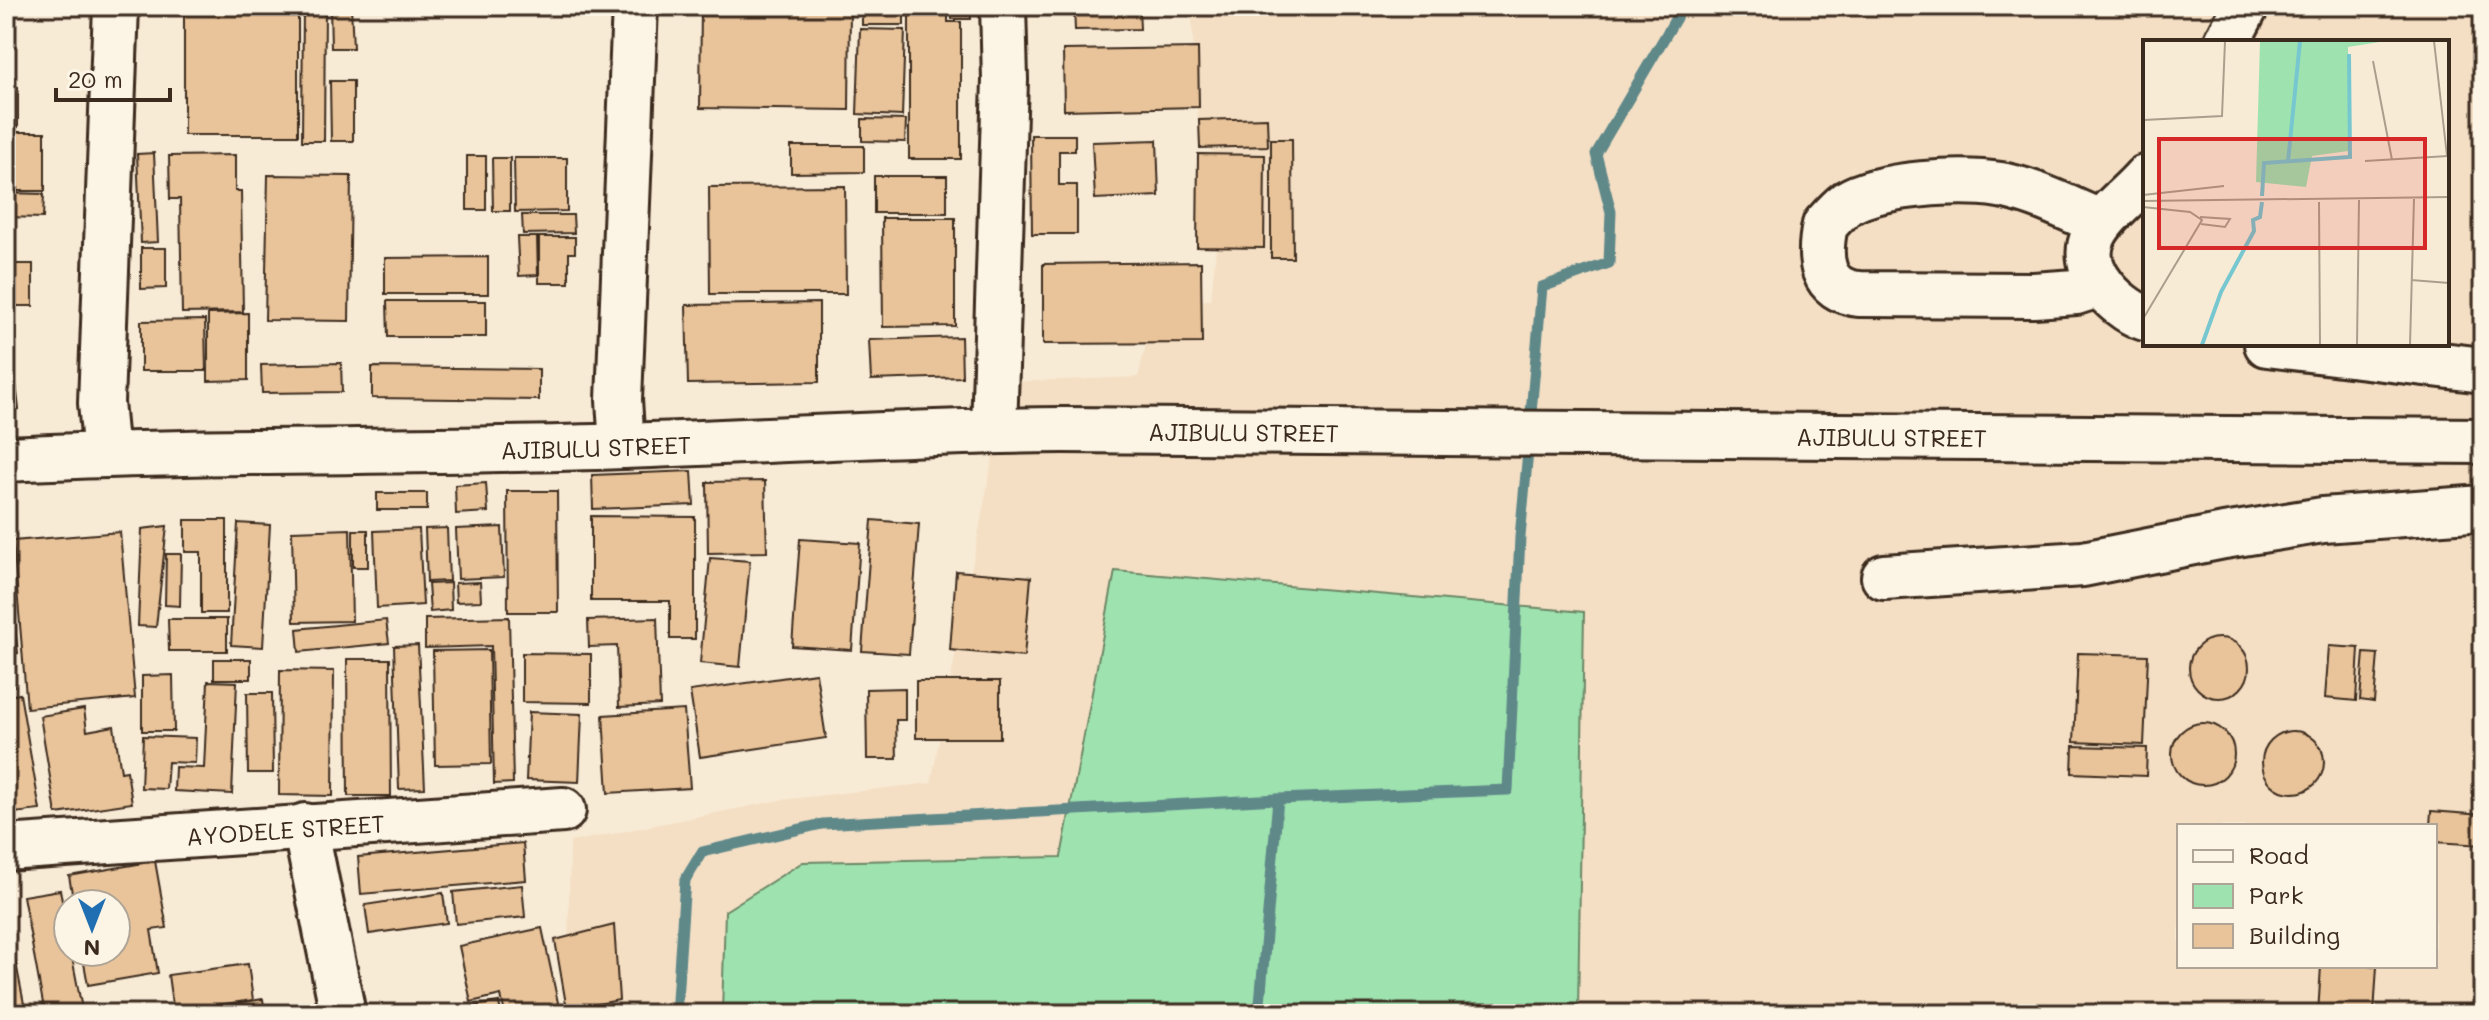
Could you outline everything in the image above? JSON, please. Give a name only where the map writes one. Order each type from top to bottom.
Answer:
[{"type":"street","points":[[106,454],[101,403],[116,6]]},
{"type":"street","points":[[622,446],[619,400],[635,6]]},
{"type":"street","points":[[994,431],[1005,80],[1003,6]]},
{"type":"street","points":[[2228,40],[2246,6]]},
{"type":"street","points":[[2143,180],[2100,222],[2090,243],[2093,273],[2108,294],[2143,317]]},
{"type":"street","points":[[2100,222],[2036,195],[2002,186],[1967,182],[1872,192],[1846,204],[1825,225],[1824,268],[1835,288],[1844,293],[1860,294],[2034,295],[2076,292],[2101,284]]},
{"type":"street","points":[[2284,346],[2483,370]]},
{"type":"street","name":"AJIBULU STREET","points":[[6,459],[106,454],[622,446],[1064,430],[2483,441]]},
{"type":"street","points":[[1884,577],[2083,564],[2323,520],[2483,508]]},
{"type":"street","name":"AYODELE STREET","points":[[6,848],[563,810]]},
{"type":"street","points":[[305,826],[343,1014]]},
{"type":"shaded area","points":[[1191,6],[2483,6],[2483,1014],[567,1014],[570,842],[780,800],[931,783],[1007,382],[1138,377],[1156,301],[1211,300],[1224,162],[1199,141]]},
{"type":"green space","points":[[1115,571],[1584,612],[1578,1014],[722,1014],[725,911],[803,862],[1061,857]]},
{"type":"building","points":[[184,6],[298,6],[298,135],[184,135]]},
{"type":"building","points":[[303,6],[325,6],[324,141],[302,141]]},
{"type":"building","points":[[330,6],[351,6],[353,48],[331,48]]},
{"type":"building","points":[[701,6],[850,6],[849,110],[700,108]]},
{"type":"building","points":[[862,6],[904,6],[904,25],[862,25]]},
{"type":"building","points":[[952,6],[970,6],[971,19],[952,19]]},
{"type":"building","points":[[1074,6],[1139,6],[1140,29],[1075,30]]},
{"type":"building","points":[[909,8],[948,8],[948,22],[961,22],[961,159],[909,159]]},
{"type":"building","points":[[860,29],[905,30],[902,116],[857,114]]},
{"type":"building","points":[[1198,48],[1199,107],[1064,110],[1063,50]]},
{"type":"building","points":[[330,81],[353,81],[353,141],[331,141]]},
{"type":"building","points":[[6,86],[18,87],[18,127],[6,126]]},
{"type":"building","points":[[1267,118],[1268,146],[1200,148],[1199,120]]},
{"type":"building","points":[[862,119],[906,120],[905,142],[862,141]]},
{"type":"building","points":[[17,132],[45,132],[45,191],[17,191]]},
{"type":"building","points":[[1031,135],[1075,135],[1075,151],[1059,151],[1059,185],[1077,185],[1077,234],[1032,234]]},
{"type":"building","points":[[1271,139],[1292,139],[1293,258],[1271,258]]},
{"type":"building","points":[[1157,140],[1159,196],[1095,199],[1092,142]]},
{"type":"building","points":[[791,146],[864,146],[864,172],[791,173]]},
{"type":"building","points":[[154,153],[158,242],[141,243],[137,154]]},
{"type":"building","points":[[1198,154],[1265,155],[1264,248],[1197,247]]},
{"type":"building","points":[[235,155],[235,191],[241,191],[243,312],[182,313],[180,199],[170,199],[169,156]]},
{"type":"building","points":[[467,156],[486,156],[486,210],[467,210]]},
{"type":"building","points":[[492,158],[510,158],[510,211],[493,211]]},
{"type":"building","points":[[514,158],[567,158],[567,211],[515,212]]},
{"type":"building","points":[[268,175],[351,176],[349,321],[265,320]]},
{"type":"building","points":[[874,176],[947,176],[947,213],[874,213]]},
{"type":"building","points":[[845,186],[846,294],[710,294],[709,187]]},
{"type":"building","points":[[6,193],[44,194],[43,218],[6,217]]},
{"type":"building","points":[[522,215],[573,215],[574,233],[523,234]]},
{"type":"building","points":[[882,218],[955,218],[955,326],[883,327]]},
{"type":"building","points":[[517,237],[537,237],[538,275],[519,276]]},
{"type":"building","points":[[539,237],[575,237],[575,253],[569,253],[569,283],[539,283]]},
{"type":"building","points":[[141,248],[166,248],[166,288],[141,289]]},
{"type":"building","points":[[488,257],[488,294],[385,294],[385,258]]},
{"type":"building","points":[[1201,262],[1202,343],[1043,344],[1043,264]]},
{"type":"building","points":[[14,264],[33,264],[33,306],[14,306]]},
{"type":"building","points":[[387,301],[486,301],[486,337],[388,337]]},
{"type":"building","points":[[819,303],[819,382],[688,384],[686,305]]},
{"type":"building","points":[[248,313],[248,380],[208,381],[208,314]]},
{"type":"building","points":[[205,320],[206,371],[141,371],[141,321]]},
{"type":"building","points":[[961,337],[962,377],[871,380],[869,340]]},
{"type":"building","points":[[341,363],[342,392],[262,393],[261,365]]},
{"type":"building","points":[[372,367],[539,369],[539,400],[372,398]]},
{"type":"building","points":[[16,384],[19,409],[6,410],[6,385]]},
{"type":"building","points":[[692,471],[694,505],[593,509],[592,475]]},
{"type":"building","points":[[765,481],[767,552],[708,553],[707,482]]},
{"type":"building","points":[[486,483],[488,512],[456,514],[455,485]]},
{"type":"building","points":[[507,491],[557,491],[558,612],[508,612]]},
{"type":"building","points":[[377,493],[427,493],[427,510],[377,510]]},
{"type":"building","points":[[591,516],[695,517],[695,639],[670,639],[670,601],[591,601]]},
{"type":"building","points":[[185,520],[227,520],[227,613],[201,613],[201,552],[185,552]]},
{"type":"building","points":[[872,520],[919,524],[909,654],[862,651]]},
{"type":"building","points":[[238,523],[270,525],[263,647],[231,645]]},
{"type":"building","points":[[167,526],[156,627],[138,626],[142,529]]},
{"type":"building","points":[[502,527],[504,577],[458,579],[456,529]]},
{"type":"building","points":[[447,528],[449,581],[427,582],[425,529]]},
{"type":"building","points":[[350,529],[352,621],[294,622],[292,531]]},
{"type":"building","points":[[419,529],[423,605],[377,608],[374,531]]},
{"type":"building","points":[[353,530],[368,530],[368,567],[353,567]]},
{"type":"building","points":[[120,532],[135,698],[27,708],[13,541]]},
{"type":"building","points":[[800,539],[860,543],[852,650],[792,646]]},
{"type":"building","points":[[6,544],[18,653],[6,654]]},
{"type":"building","points":[[166,554],[181,554],[180,606],[165,605]]},
{"type":"building","points":[[710,558],[750,561],[740,667],[700,663]]},
{"type":"building","points":[[956,571],[1031,577],[1024,657],[950,650]]},
{"type":"building","points":[[480,582],[481,601],[456,602],[455,583]]},
{"type":"building","points":[[450,583],[451,610],[430,612],[428,584]]},
{"type":"building","points":[[509,617],[513,783],[494,784],[491,646],[425,648],[425,619]]},
{"type":"building","points":[[657,618],[660,705],[619,707],[617,646],[589,647],[588,620]]},
{"type":"building","points":[[168,619],[227,619],[227,651],[169,651]]},
{"type":"building","points":[[386,620],[389,643],[299,652],[297,629]]},
{"type":"building","points":[[2219,638],[2231,640],[2240,647],[2247,656],[2247,680],[2240,689],[2231,696],[2219,698],[2207,696],[2198,689],[2191,680],[2189,668],[2191,656],[2198,647],[2207,640]]},
{"type":"building","points":[[418,645],[425,788],[399,789],[394,646]]},
{"type":"building","points":[[2329,646],[2359,648],[2356,701],[2325,698]]},
{"type":"building","points":[[489,650],[491,764],[435,765],[433,651]]},
{"type":"building","points":[[522,653],[591,654],[591,703],[522,702]]},
{"type":"building","points":[[2078,653],[2148,655],[2144,745],[2074,742]]},
{"type":"building","points":[[2364,653],[2378,654],[2374,702],[2360,700]]},
{"type":"building","points":[[9,656],[14,686],[6,688],[6,657]]},
{"type":"building","points":[[214,659],[251,659],[251,679],[214,679]]},
{"type":"building","points":[[347,659],[390,659],[391,796],[348,796]]},
{"type":"building","points":[[280,670],[334,671],[333,796],[279,795]]},
{"type":"building","points":[[816,673],[826,738],[700,757],[690,691]]},
{"type":"building","points":[[173,675],[174,731],[142,731],[142,676]]},
{"type":"building","points":[[208,681],[237,682],[232,794],[174,791],[175,767],[204,768]]},
{"type":"building","points":[[916,681],[1000,681],[1000,738],[916,738]]},
{"type":"building","points":[[905,688],[905,720],[896,720],[897,759],[867,759],[866,689]]},
{"type":"building","points":[[247,693],[272,693],[273,773],[248,773]]},
{"type":"building","points":[[20,694],[40,810],[6,814],[6,696]]},
{"type":"building","points":[[84,709],[87,731],[114,726],[121,772],[127,771],[132,803],[56,814],[40,716]]},
{"type":"building","points":[[684,710],[690,788],[608,793],[603,715]]},
{"type":"building","points":[[529,712],[582,714],[579,782],[526,780]]},
{"type":"building","points":[[2203,723],[2215,725],[2225,732],[2232,742],[2232,766],[2225,776],[2215,783],[2203,785],[2191,783],[2181,776],[2174,766],[2172,754],[2174,742],[2181,732],[2191,725]]},
{"type":"building","points":[[2293,731],[2305,733],[2315,740],[2322,750],[2322,774],[2315,784],[2305,791],[2293,793],[2281,791],[2271,784],[2264,774],[2262,762],[2264,750],[2271,740],[2281,733]]},
{"type":"building","points":[[143,736],[196,738],[195,763],[168,762],[166,789],[141,788]]},
{"type":"building","points":[[2073,746],[2147,748],[2146,776],[2072,773]]},
{"type":"building","points":[[2431,811],[2483,815],[2483,845],[2437,842],[2437,824],[2430,824]]},
{"type":"building","points":[[523,843],[526,880],[361,894],[358,857]]},
{"type":"building","points":[[155,861],[167,928],[151,930],[158,973],[88,985],[85,968],[132,968],[132,888],[71,888],[69,876]]},
{"type":"building","points":[[522,885],[525,917],[456,924],[453,892]]},
{"type":"building","points":[[52,891],[52,968],[74,968],[82,1009],[45,1014],[23,896]]},
{"type":"building","points":[[443,893],[447,923],[369,934],[365,905]]},
{"type":"building","points":[[614,925],[619,1000],[567,1010],[555,940]]},
{"type":"building","points":[[542,928],[560,1012],[505,1014],[501,995],[471,1002],[459,946]]},
{"type":"building","points":[[16,963],[26,1014],[6,1014],[6,965]]},
{"type":"building","points":[[248,964],[253,1000],[173,1011],[168,975]]},
{"type":"building","points":[[2321,968],[2377,968],[2374,1014],[2318,1014]]},
{"type":"building","points":[[263,999],[265,1014],[177,1014]]},
{"type":"building","points":[[499,1002],[501,1014],[423,1014]]},
{"type":"waterway","points":[[1530,424],[1542,287],[1609,263],[1611,212],[1596,154],[1683,6]]},
{"type":"waterway","points":[[676,1014],[685,880],[702,852],[822,824],[1508,790],[1520,537],[1529,441]]},
{"type":"waterway","points":[[1259,1014],[1278,799]]}]
